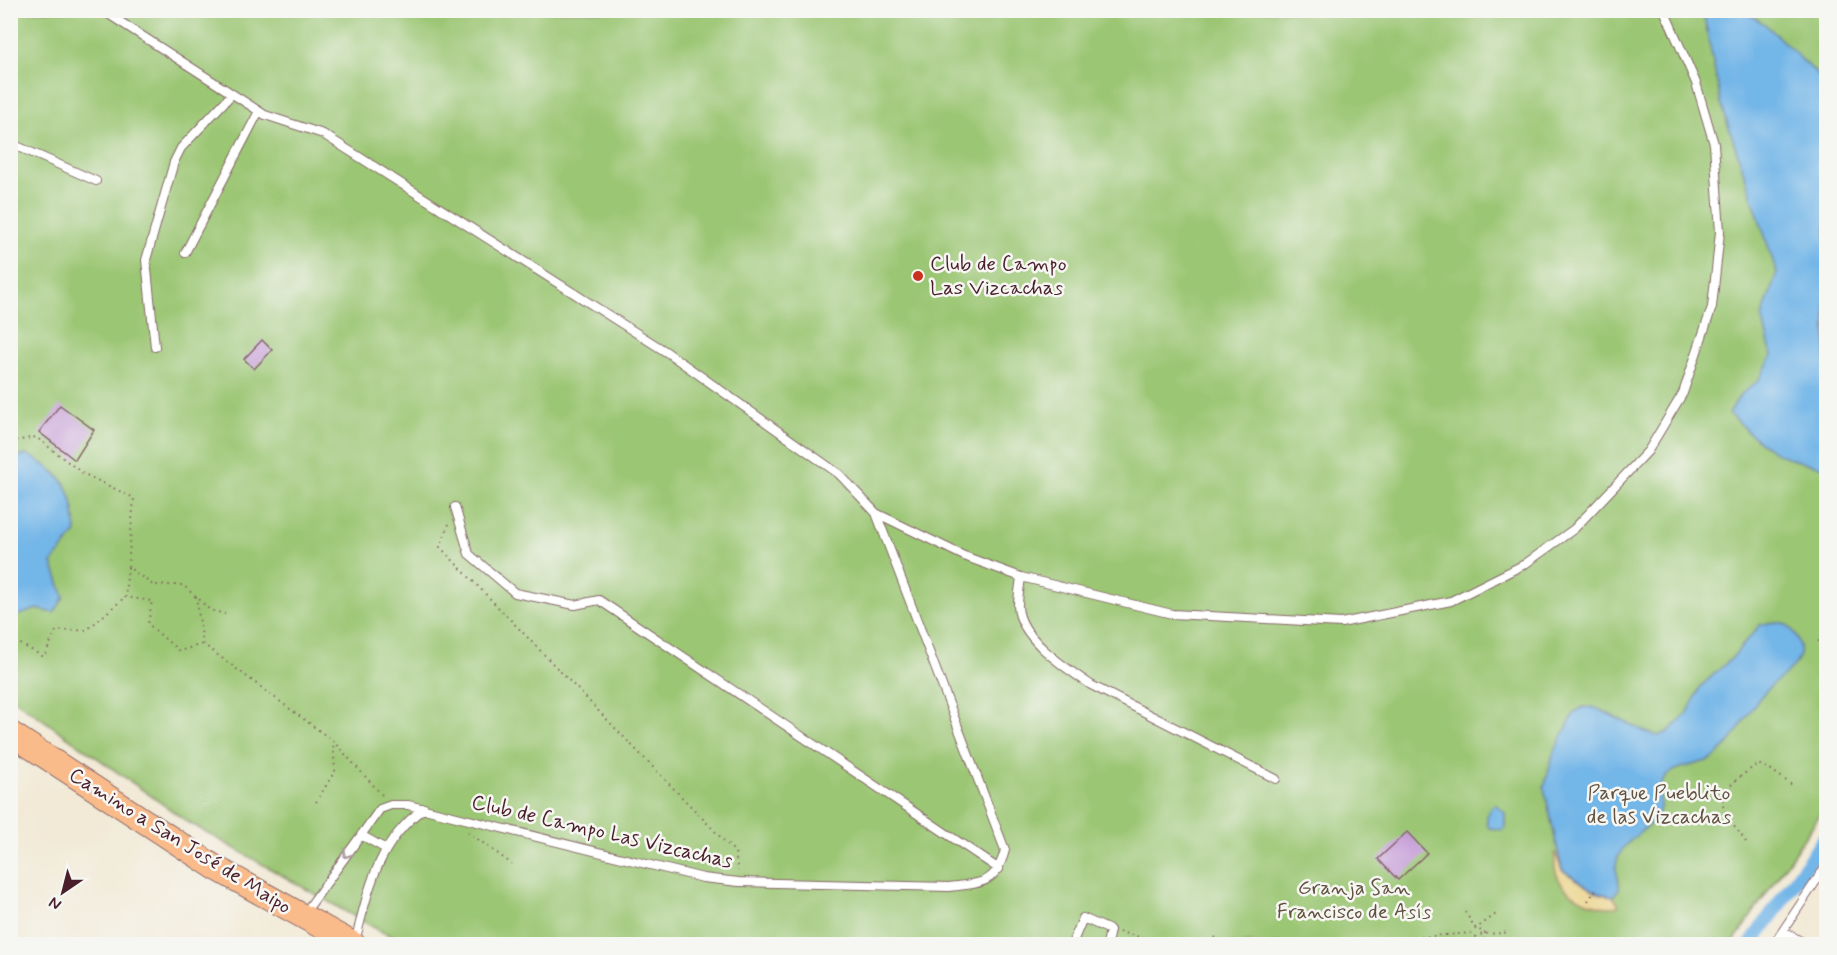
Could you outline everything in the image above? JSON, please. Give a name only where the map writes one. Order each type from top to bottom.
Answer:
[{"type":"main road","name":"Camino a San José de Maipo","points":[[10,733],[216,868],[354,945]]},
{"type":"lane","points":[[102,10],[274,120],[323,134],[668,354],[839,474],[876,513],[964,556],[1021,577],[1172,614],[1341,623],[1451,601],[1524,564],[1574,529],[1648,451],[1683,393],[1712,307],[1720,232],[1714,144],[1696,83],[1664,10]]},
{"type":"lane","points":[[155,347],[146,260],[174,162],[181,148],[232,94]]},
{"type":"lane","points":[[185,253],[259,111]]},
{"type":"lane","points":[[10,143],[96,182]]},
{"type":"lane","points":[[455,507],[469,554],[515,593],[575,605],[599,600],[999,869],[1005,850],[1001,838],[972,770],[876,513]]},
{"type":"lane","points":[[1021,577],[1018,608],[1025,627],[1046,652],[1091,685],[1276,779]]},
{"type":"lane","points":[[302,917],[380,809],[391,805]]},
{"type":"lane","name":"Club de Campo Las Vizcachas","points":[[391,805],[424,808],[703,878],[739,882],[949,887],[982,882],[999,869]]},
{"type":"lane","points":[[354,945],[369,891],[386,849],[404,823],[424,808]]},
{"type":"lane","points":[[361,835],[386,849]]},
{"type":"lane","points":[[1774,945],[1827,866]]},
{"type":"lane","points":[[1072,945],[1083,918],[1110,930],[1107,945]]},
{"type":"lane","points":[[1783,931],[1806,945]]},
{"type":"path","points":[[10,442],[36,437],[82,473],[134,498],[125,597],[87,630],[56,631],[44,657],[10,638]]},
{"type":"path","points":[[455,507],[440,547],[735,852],[739,882]]},
{"type":"path","points":[[128,567],[153,585],[183,585],[210,610],[225,614]]},
{"type":"path","points":[[196,596],[203,644],[333,741],[391,805]]},
{"type":"path","points":[[125,597],[152,601],[148,624],[179,651],[203,644]]},
{"type":"path","points":[[1818,641],[1827,642]]},
{"type":"path","points":[[316,802],[335,771],[333,741]]},
{"type":"path","points":[[1746,842],[1738,828],[1727,817],[1722,804],[1726,790],[1758,764],[1770,769],[1792,785]]},
{"type":"path","points":[[442,814],[512,864]]},
{"type":"path","points":[[1588,901],[1597,888]]},
{"type":"path","points":[[1465,912],[1476,929],[1499,934],[1509,932]]},
{"type":"path","points":[[1421,937],[1470,933],[1496,914]]},
{"type":"path","points":[[1110,930],[1169,945]]},
{"type":"path","points":[[1465,945],[1475,936],[1485,932]]},
{"type":"path","points":[[1484,945],[1485,932]]},
{"type":"path","points":[[1214,945],[1216,935]]},
{"type":"path","points":[[1446,935],[1451,945]]},
{"type":"green space","name":"Club de Campo Las Vizcachas","points":[[11,11],[1826,11],[1826,806],[1732,944],[411,944],[380,931],[188,822],[11,697]]},
{"type":"sand","points":[[1555,852],[1562,870],[1598,893],[1613,896],[1619,906],[1591,904],[1565,888],[1556,872]]},
{"type":"water","points":[[1703,11],[1744,11],[1766,25],[1824,81],[1826,91],[1826,467],[1795,460],[1772,450],[1751,435],[1729,413],[1740,395],[1758,381],[1772,356],[1762,317],[1777,273],[1721,103]]},
{"type":"water","points":[[28,455],[52,470],[66,485],[73,505],[76,532],[52,563],[64,597],[54,613],[37,609],[10,617],[11,457]]},
{"type":"water","points":[[1773,622],[1786,625],[1795,634],[1800,644],[1797,661],[1763,694],[1721,751],[1713,758],[1674,771],[1665,778],[1661,789],[1658,814],[1627,844],[1618,857],[1616,866],[1619,889],[1613,896],[1598,893],[1562,870],[1544,788],[1553,754],[1575,712],[1583,707],[1596,708],[1658,736],[1668,732],[1687,714],[1701,686],[1731,659],[1760,625]]},
{"type":"water","points":[[1495,804],[1505,813],[1505,828],[1501,830],[1489,828],[1487,822],[1488,812]]},
{"type":"building","points":[[262,340],[272,350],[254,369],[244,359]]},
{"type":"building","points":[[60,405],[94,430],[75,460],[39,432]]},
{"type":"building","points":[[1407,832],[1427,853],[1398,880],[1378,859]]},
{"type":"waterway","points":[[1751,944],[1826,837]]},
{"type":"place","name":"Club de Campo Las Vizcachas","points":[[918,276]]},
{"type":"park label","name":"Parque Pueblito de las Vizcachas","points":[[1659,805]]},
{"type":"park label","name":"Granja San Francisco de Asís","points":[[1354,900]]}]
